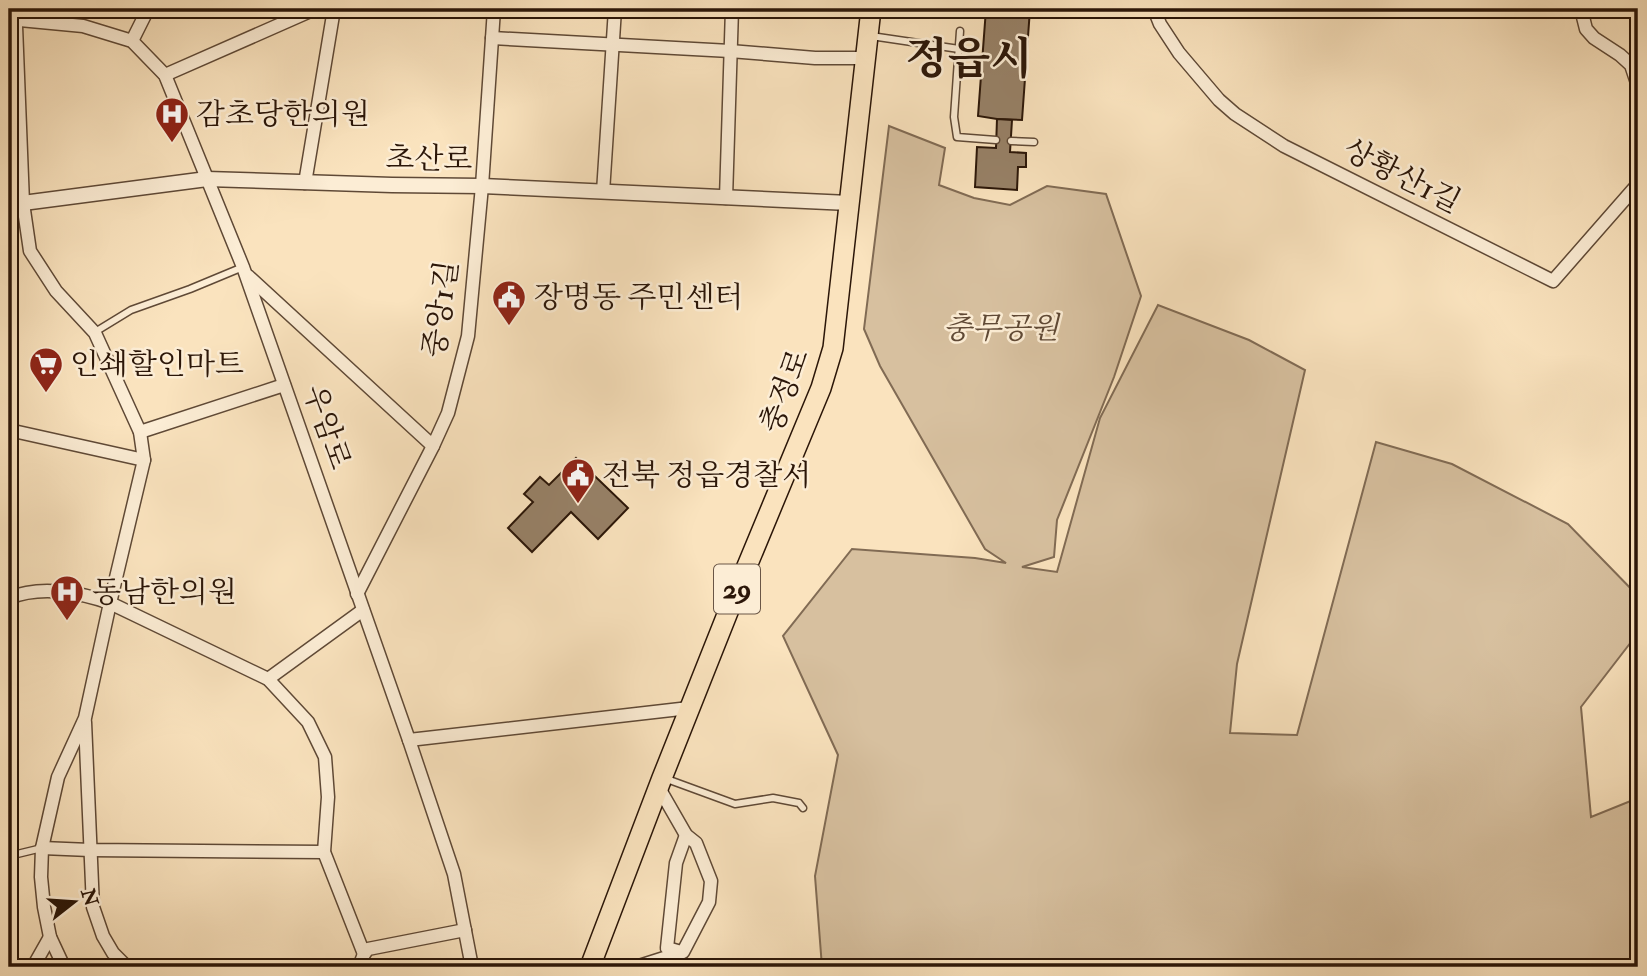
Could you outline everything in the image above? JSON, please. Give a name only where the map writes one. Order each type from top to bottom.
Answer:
[{"type":"main road","name":"충정로","points":[[590,967],[730,607],[821,388],[833,348],[871,9]]},
{"type":"street","points":[[132,41],[148,9]]},
{"type":"street","points":[[165,75],[315,9]]},
{"type":"street","points":[[305,183],[334,9]]},
{"type":"street","name":"중앙1길","points":[[358,594],[448,413],[468,336],[494,9]]},
{"type":"street","points":[[603,192],[615,9]]},
{"type":"street","points":[[726,198],[732,9]]},
{"type":"street","name":"상황산1길","points":[[1154,9],[1160,24],[1179,53],[1219,100],[1245,120],[1284,146],[1553,281],[1638,184]]},
{"type":"street","points":[[1581,9],[1586,29],[1631,65],[1638,86]]},
{"type":"street","points":[[9,43],[14,16]]},
{"type":"street","points":[[14,16],[16,202],[30,251],[55,291],[94,332],[140,432],[144,460],[85,718],[58,777],[42,848],[44,907],[50,937],[64,967]]},
{"type":"street","name":"우암로","points":[[14,16],[83,26],[132,41],[165,75],[244,270],[409,740],[454,874],[472,967]]},
{"type":"street","points":[[492,38],[613,43],[815,58],[866,58]]},
{"type":"street","name":"초산로","points":[[16,202],[207,179],[482,186],[849,203]]},
{"type":"street","points":[[244,270],[433,446]]},
{"type":"street","points":[[140,432],[284,384]]},
{"type":"street","points":[[9,430],[144,460]]},
{"type":"street","points":[[9,597],[20,593],[51,591],[85,594],[110,603],[268,678],[308,722],[325,757],[328,797],[324,852],[364,954]]},
{"type":"street","points":[[268,678],[363,610]]},
{"type":"street","points":[[409,740],[690,709]]},
{"type":"street","points":[[85,718],[93,907],[103,936],[113,953],[127,967]]},
{"type":"street","points":[[636,967],[683,952],[709,902],[711,881],[696,843],[686,835],[661,783]]},
{"type":"street","points":[[683,952],[667,948],[676,863],[686,835]]},
{"type":"street","points":[[42,848],[324,852]]},
{"type":"street","points":[[359,967],[368,949],[465,930]]},
{"type":"street","points":[[33,967],[50,937]]},
{"type":"lane","points":[[960,31],[954,117],[957,137],[996,141]]},
{"type":"lane","points":[[869,36],[959,49]]},
{"type":"lane","points":[[1011,141],[1034,142]]},
{"type":"lane","points":[[94,332],[131,310],[244,270]]},
{"type":"lane","points":[[661,783],[735,804],[773,797],[799,803],[803,808]]},
{"type":"lane","points":[[9,856],[42,848]]},
{"type":"green space","name":"충무공원","points":[[889,126],[945,148],[939,185],[974,198],[1010,205],[1047,186],[1106,194],[1141,296],[1114,377],[1057,520],[1054,557],[1022,567],[1057,572],[1100,418],[1158,305],[1249,340],[1305,370],[1237,664],[1230,733],[1297,735],[1376,442],[1452,464],[1568,524],[1638,596],[1638,633],[1581,707],[1591,817],[1638,798],[1638,967],[822,967],[815,876],[838,755],[783,636],[852,549],[975,558],[1006,563],[985,549],[880,366],[864,329]]},
{"type":"building","points":[[986,9],[1030,9],[1022,120],[978,116]]},
{"type":"building","points":[[997,119],[1012,120],[1010,152],[1026,153],[1026,167],[1018,167],[1017,190],[975,187],[977,147],[996,148]]},
{"type":"building","name":"전북 정읍경찰서","points":[[576,458],[628,508],[598,539],[571,512],[532,552],[508,528],[533,502],[524,494],[540,477],[549,485]]},
{"type":"place","name":"감초당한의원","points":[[172,144]]},
{"type":"place","name":"장명동 주민센터","points":[[509,327]]},
{"type":"place","name":"인쇄할인마트","points":[[46,394]]},
{"type":"place","name":"전북 정읍경찰서","points":[[578,505]]},
{"type":"place","name":"동남한의원","points":[[67,622]]},
{"type":"district","name":"정읍시","points":[[969,59]]}]
